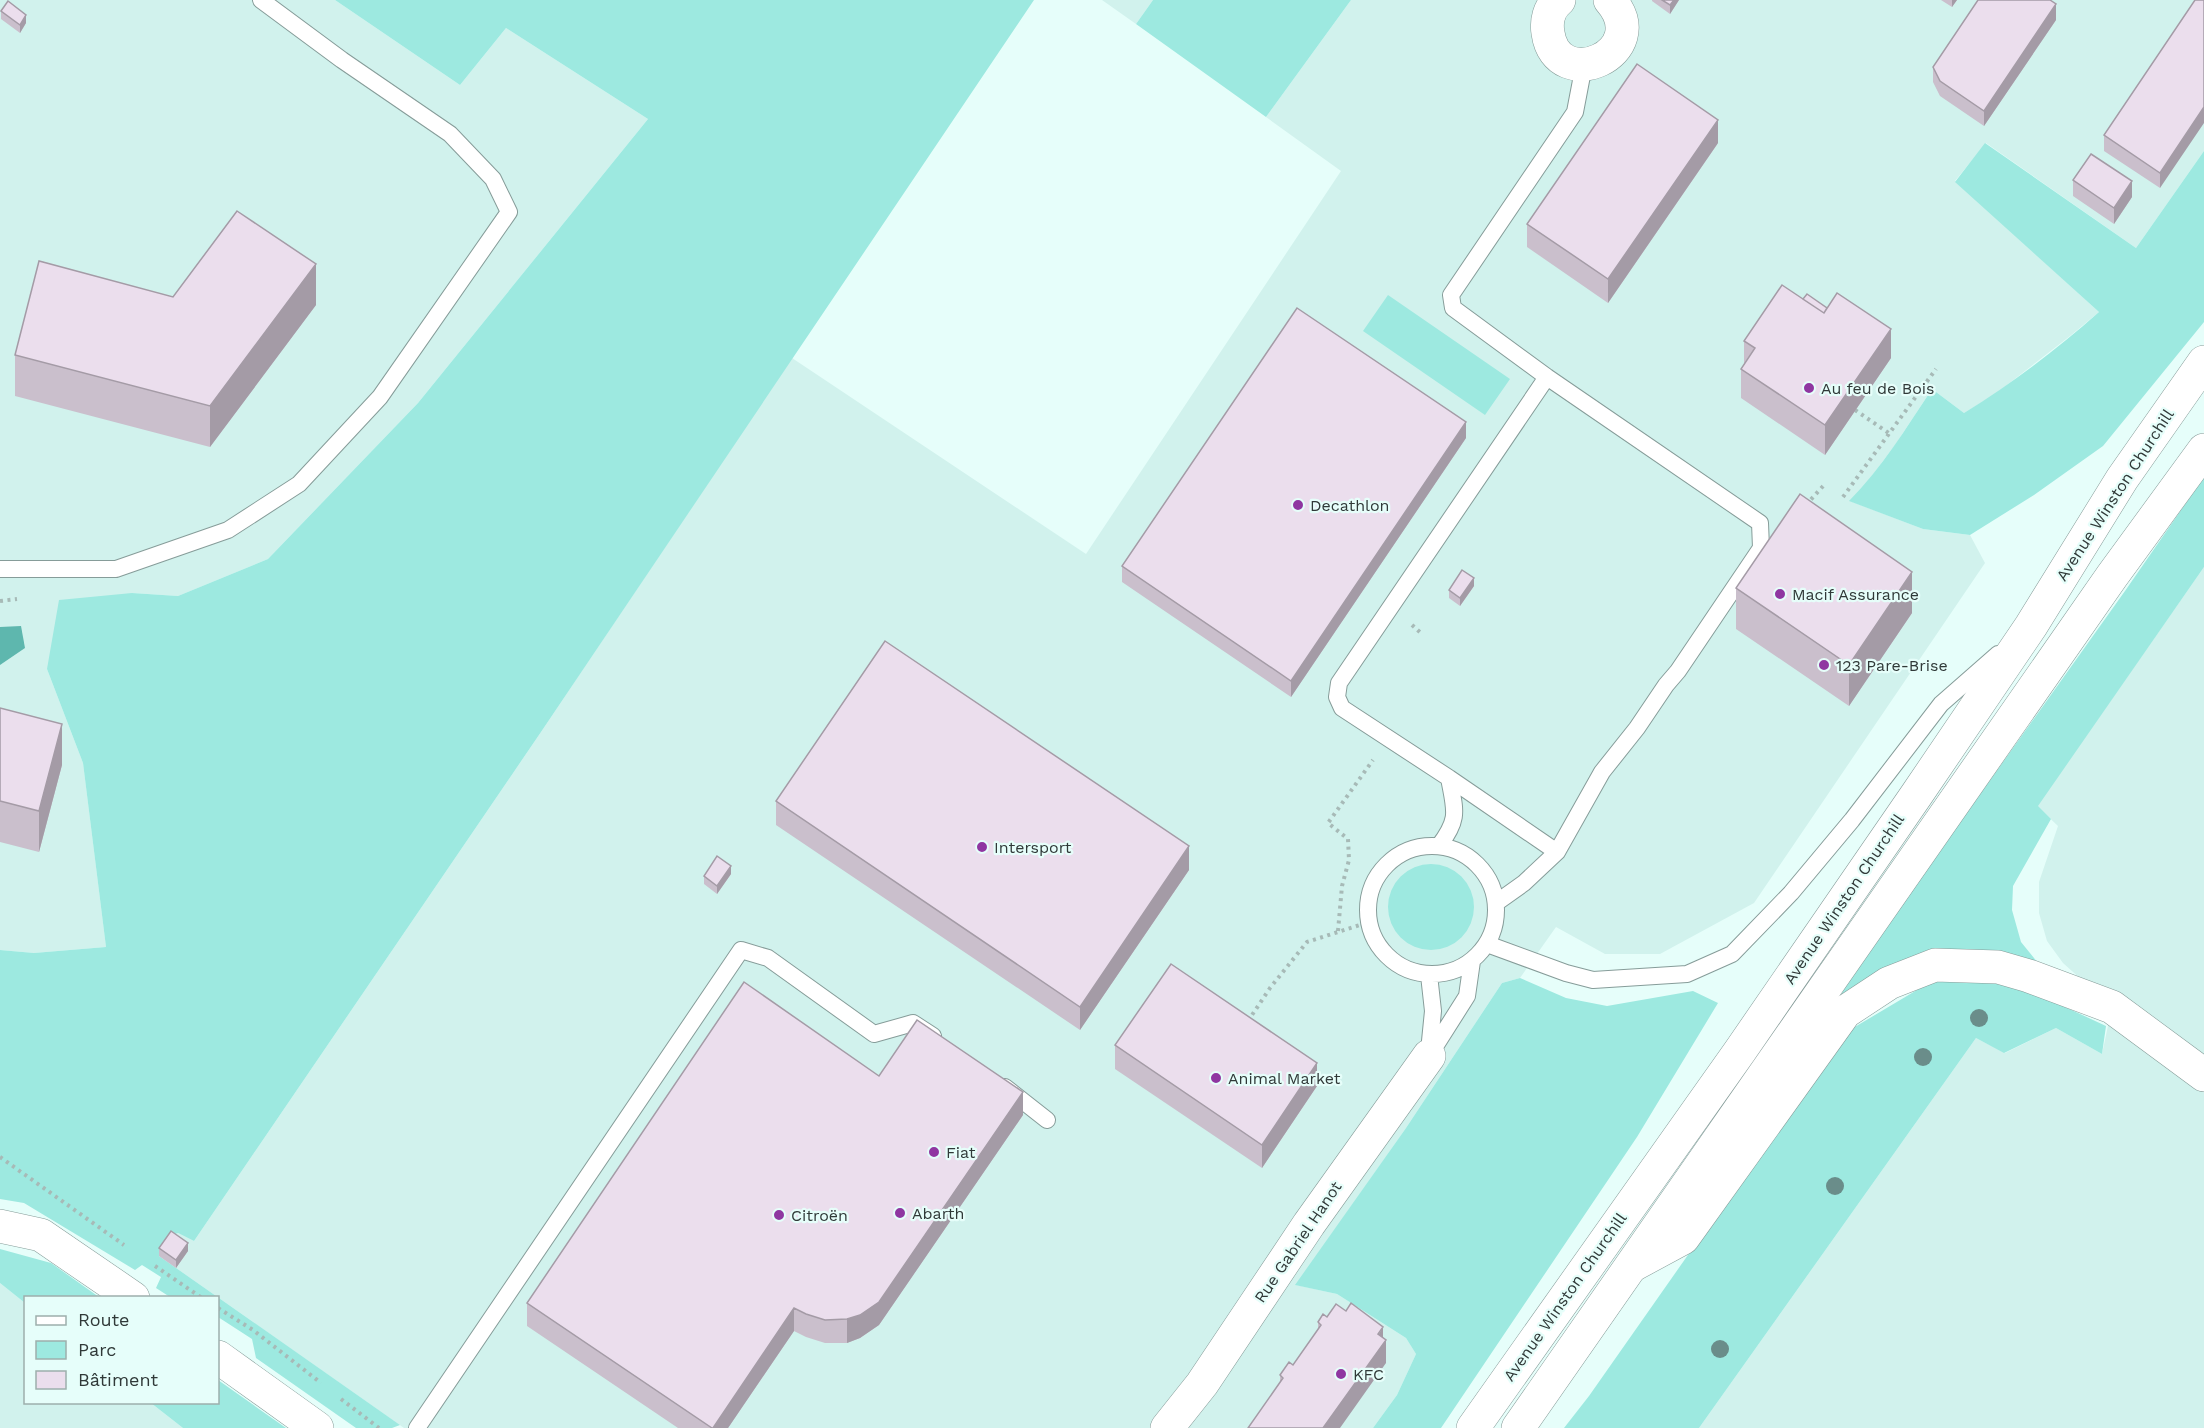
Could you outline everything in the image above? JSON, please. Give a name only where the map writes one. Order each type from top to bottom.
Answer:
[{"type":"main road","points":[[1559,0],[1549,14],[1546,26],[1548,39],[1562,58],[1584,65],[1598,63],[1608,57],[1616,48],[1621,36],[1622,24],[1610,0]]},
{"type":"main road","name":"Avenue Winston Churchill","points":[[1473,1428],[1740,1051],[2031,626],[2122,479],[2204,362]]},
{"type":"main road","name":"Avenue Winston Churchill","points":[[1518,1428],[2112,576],[2204,450]]},
{"type":"main road","points":[[1633,1265],[1683,1238],[1845,1012],[1889,983],[1935,965],[1998,967],[2030,976],[2112,1007],[2204,1075]]},
{"type":"main road","name":"Rue Gabriel Hanot","points":[[1167,1428],[1202,1384],[1309,1224],[1429,1056]]},
{"type":"main road","points":[[0,1226],[41,1235],[130,1296]]},
{"type":"main road","points":[[219,1358],[317,1428]]},
{"type":"lane","points":[[0,569],[116,569],[228,530],[298,483],[380,397],[509,212],[493,178],[450,134],[342,60],[261,0]]},
{"type":"lane","points":[[1496,903],[1524,883],[1557,852],[1602,772],[1678,671],[1761,548],[1760,523],[1547,377],[1453,308],[1451,295],[1575,112],[1584,65]]},
{"type":"lane","points":[[1547,377],[1339,683],[1337,698],[1342,708],[1557,852]]},
{"type":"lane","points":[[1487,944],[1566,973],[1593,980],[1687,974],[1732,954],[1791,893],[1852,820],[1941,704],[2031,626]]},
{"type":"lane","points":[[1439,846],[1452,828],[1455,809],[1449,778]]},
{"type":"lane","points":[[1439,846],[1459,852],[1477,864],[1489,882],[1496,903],[1495,924],[1487,944],[1472,961],[1444,974],[1429,975],[1408,970],[1390,959],[1376,942],[1369,922],[1370,895],[1381,871],[1394,859],[1408,851],[1423,847],[1439,846]]},
{"type":"lane","points":[[417,1428],[741,950],[768,958],[874,1034],[913,1023],[950,1047]]},
{"type":"lane","name":"Rue Gabriel Hanot","points":[[1429,1056],[1467,996],[1472,961]]},
{"type":"lane","name":"Rue Gabriel Hanot","points":[[1429,975],[1434,1011],[1429,1056]]},
{"type":"lane","points":[[995,1078],[1047,1120]]},
{"type":"path","points":[[1843,498],[1936,369]]},
{"type":"path","points":[[1855,410],[1890,434]]},
{"type":"path","points":[[1761,533],[1792,521],[1824,485]]},
{"type":"path","points":[[1338,931],[1342,886],[1349,860],[1348,839],[1328,823],[1387,739]]},
{"type":"path","points":[[1246,1024],[1270,987],[1307,942],[1369,922]]},
{"type":"path","points":[[0,1157],[125,1245]]},
{"type":"path","points":[[153,1265],[199,1296]]},
{"type":"path","points":[[219,1309],[253,1330],[325,1386]]},
{"type":"path","points":[[334,1393],[379,1428]]},
{"type":"shaded area","points":[[0,0],[335,0],[460,85],[506,28],[648,119],[418,403],[268,559],[178,596],[132,593],[47,669],[83,763],[106,947],[34,953],[0,950]]},
{"type":"shaded area","points":[[1102,0],[1153,0],[1136,24]]},
{"type":"shaded area","points":[[1351,0],[2204,0],[2204,151],[2136,248],[1986,143],[1955,181],[2099,312],[1994,395],[1964,413],[1932,389],[1895,445],[1862,489],[1850,501],[1923,529],[1970,535],[1985,563],[1754,903],[1660,954],[1605,954],[1556,927],[1520,978],[1502,983],[1406,1128],[1296,1285],[1337,1294],[1406,1338],[1416,1354],[1397,1395],[1373,1428],[404,1428],[159,1256],[169,1236],[178,1233],[194,1241],[541,732],[792,358],[1086,554],[1341,171],[1266,117]]},
{"type":"shaded area","points":[[2204,567],[2204,1428],[1699,1428],[1976,1038],[2005,1053],[2056,1028],[2102,1054],[2112,1007],[2063,963],[2047,941],[2039,913],[2039,882],[2058,826],[2037,806]]},
{"type":"shaded area","points":[[21,626],[25,648],[0,665],[0,627]]},
{"type":"shaded area","points":[[0,1283],[24,1302],[24,1404],[152,1404],[183,1428],[0,1428]]},
{"type":"green space","points":[[335,0],[1034,0],[541,732],[194,1241],[178,1233],[170,1236],[159,1256],[216,1296],[168,1296],[156,1288],[161,1277],[142,1265],[135,1270],[24,1203],[0,1199],[0,950],[34,953],[106,947],[83,763],[47,669],[59,600],[132,593],[178,596],[268,559],[418,403],[648,119],[506,28],[460,85]]},
{"type":"green space","points":[[1153,0],[1351,0],[1266,117],[1136,24]]},
{"type":"green space","points":[[1985,143],[2136,248],[2204,151],[2204,322],[2103,446],[2034,495],[1970,535],[1923,529],[1849,501],[1883,461],[1932,389],[1964,413],[2034,366],[2099,312],[1955,182]]},
{"type":"green space","points":[[1388,295],[1510,379],[1485,415],[1363,331]]},
{"type":"green space","points":[[2204,477],[2204,567],[2038,806],[2051,819],[2013,886],[2012,910],[2021,942],[2042,968],[1998,952],[1841,995],[1849,978]]},
{"type":"green space","points":[[1431,864],[1448,867],[1467,883],[1471,890],[1474,907],[1471,924],[1455,943],[1448,947],[1431,950],[1414,947],[1395,931],[1391,924],[1388,907],[1391,890],[1407,871],[1414,867]]},
{"type":"green space","points":[[1520,978],[1566,998],[1607,1006],[1693,991],[1718,1003],[1637,1137],[1441,1428],[1373,1428],[1397,1395],[1416,1354],[1406,1338],[1337,1294],[1295,1285],[1406,1128],[1502,983]]},
{"type":"green space","points":[[1978,979],[2024,988],[2106,1026],[2102,1054],[2056,1028],[2004,1053],[1976,1038],[1699,1428],[1564,1428],[1589,1396],[1843,1034],[1922,987],[1940,980]]},
{"type":"green space","points":[[0,1249],[51,1263],[98,1296],[24,1296],[24,1302],[0,1283]]},
{"type":"green space","points":[[219,1298],[400,1425],[392,1428],[356,1428],[256,1358],[252,1339],[219,1318]]},
{"type":"green space","points":[[219,1381],[286,1428],[183,1428],[152,1404],[219,1404]]},
{"type":"building","points":[[1662,0],[1674,0],[1670,5]]},
{"type":"building","points":[[1978,0],[2050,0],[2056,4],[1984,111],[1940,81],[1933,67]]},
{"type":"building","points":[[2195,0],[2204,0],[2204,107],[2160,173],[2104,135]]},
{"type":"building","points":[[8,1],[26,15],[20,25],[1,11]]},
{"type":"building","points":[[1637,64],[1718,120],[1608,279],[1527,224]]},
{"type":"building","points":[[2091,154],[2132,181],[2114,208],[2073,180]]},
{"type":"building","points":[[237,211],[316,264],[210,406],[15,355],[39,261],[173,297]]},
{"type":"building","name":"Au feu de Bois","points":[[1782,285],[1824,313],[1837,293],[1891,329],[1825,425],[1741,369],[1755,348],[1744,341]]},
{"type":"building","points":[[1807,294],[1827,308],[1824,313],[1803,299]]},
{"type":"building","name":"Decathlon","points":[[1297,308],[1466,422],[1291,681],[1122,566]]},
{"type":"building","points":[[1800,494],[1912,572],[1849,665],[1736,588]]},
{"type":"building","points":[[1462,570],[1474,578],[1460,598],[1449,590]]},
{"type":"building","name":"Intersport","points":[[885,641],[1189,846],[1080,1007],[776,801]]},
{"type":"building","points":[[0,708],[62,724],[39,811],[0,801]]},
{"type":"building","points":[[717,856],[731,866],[717,886],[704,876]]},
{"type":"building","name":"Animal Market","points":[[1171,964],[1317,1063],[1262,1145],[1115,1045]]},
{"type":"building","name":"Citroën","points":[[744,982],[879,1076],[917,1020],[1023,1092],[879,1302],[860,1315],[847,1319],[825,1320],[794,1308],[712,1428],[527,1303]]},
{"type":"building","points":[[171,1231],[188,1243],[176,1260],[159,1248]]},
{"type":"building","name":"KFC","points":[[1351,1303],[1383,1327],[1378,1334],[1386,1340],[1323,1428],[1248,1428],[1283,1378],[1280,1375],[1289,1362],[1293,1365],[1321,1325],[1318,1322],[1323,1314],[1327,1317],[1336,1304],[1346,1311]]},
{"type":"place","name":"Au feu de Bois","points":[[1809,388]]},
{"type":"place","name":"Decathlon","points":[[1298,505]]},
{"type":"place","name":"Macif Assurance","points":[[1780,594]]},
{"type":"place","name":"123 Pare-Brise","points":[[1824,665]]},
{"type":"place","name":"Intersport","points":[[982,847]]},
{"type":"place","name":"Animal Market","points":[[1216,1078]]},
{"type":"place","name":"Fiat","points":[[934,1152]]},
{"type":"place","name":"Abarth","points":[[900,1213]]},
{"type":"place","name":"Citroën","points":[[779,1215]]},
{"type":"place","name":"KFC","points":[[1341,1374]]}]
